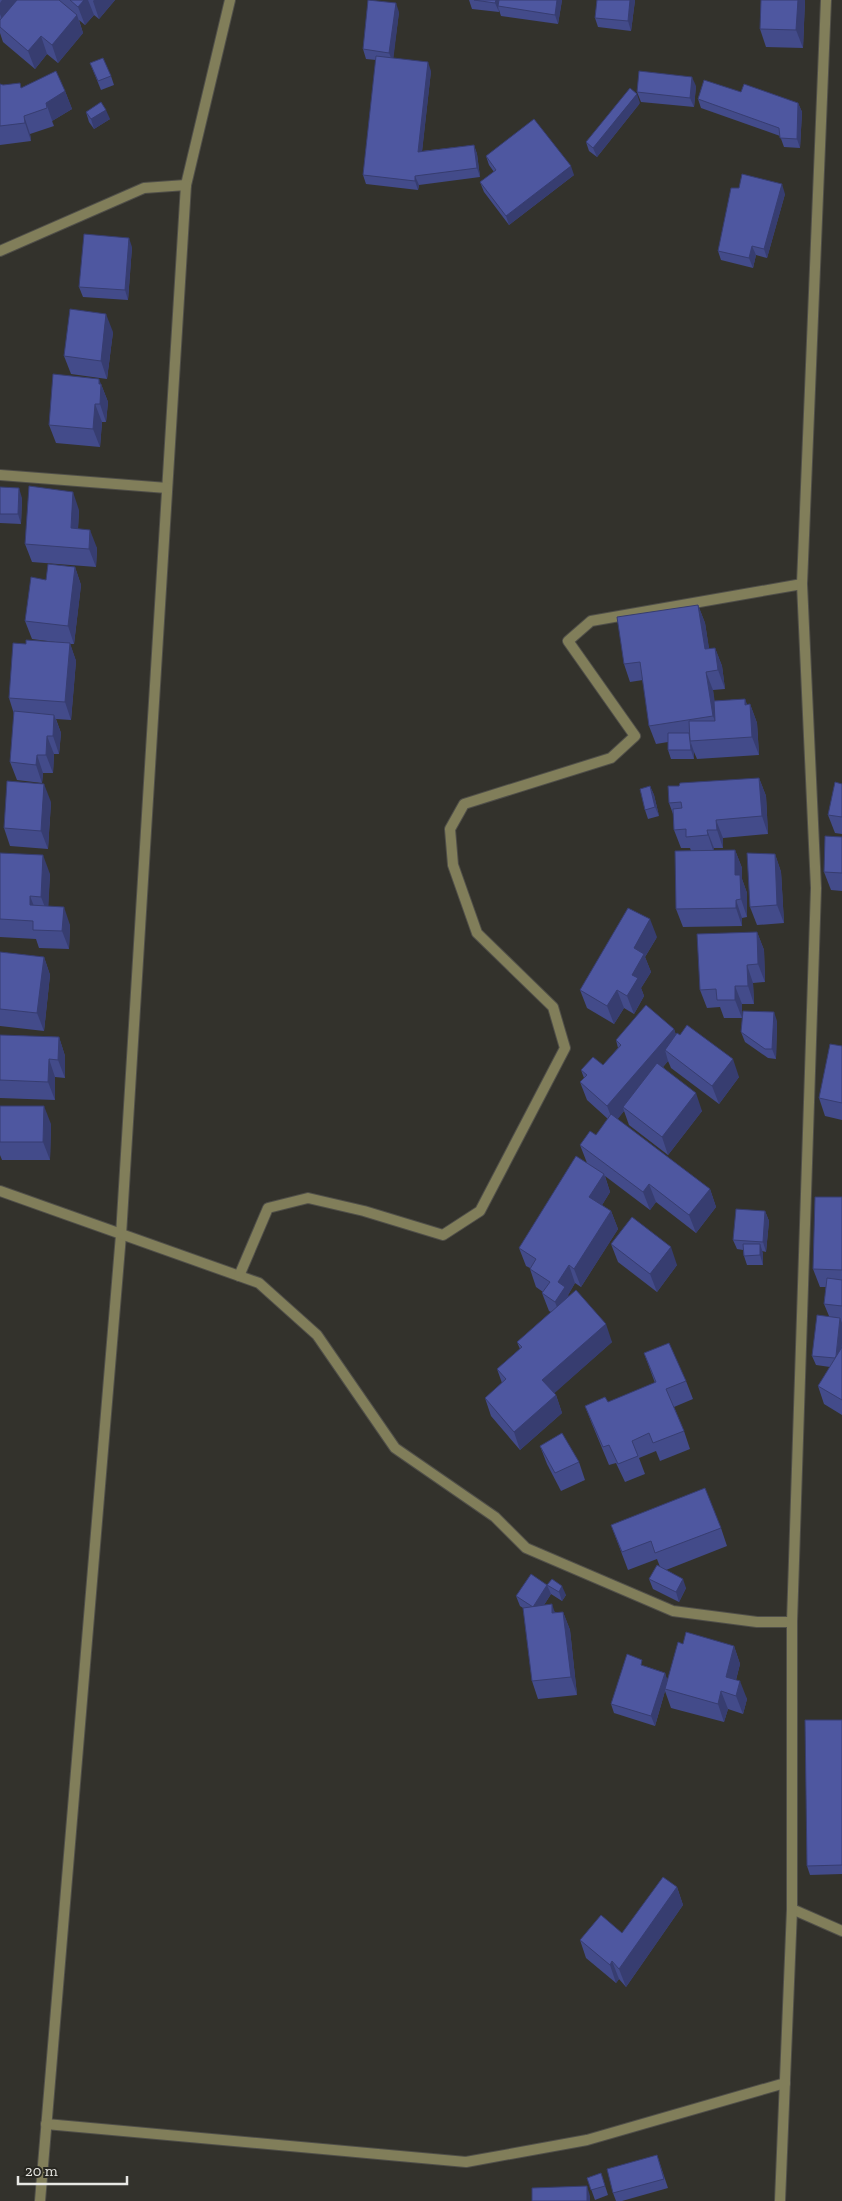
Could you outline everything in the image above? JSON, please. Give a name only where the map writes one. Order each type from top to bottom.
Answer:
[{"type":"street","points":[[40,2201],[121,1235],[186,185],[230,0]]},
{"type":"street","points":[[780,2201],[792,1910],[792,1622],[816,888],[802,584],[826,0]]},
{"type":"street","points":[[0,251],[144,188],[186,185]]},
{"type":"street","points":[[0,475],[167,488]]},
{"type":"street","points":[[239,1276],[268,1208],[308,1198],[364,1210],[443,1235],[480,1211],[565,1048],[553,1007],[478,933],[453,865],[450,829],[464,804],[611,758],[635,736],[568,641],[590,620],[802,584]]},
{"type":"street","points":[[0,1191],[259,1283],[317,1335],[394,1448],[495,1517],[526,1548],[673,1611],[757,1622],[792,1622]]},
{"type":"street","points":[[792,1910],[842,1931]]},
{"type":"street","points":[[46,2124],[466,2162],[587,2140],[785,2083]]},
{"type":"building","points":[[17,0],[59,0],[77,15],[52,45],[41,36],[28,51],[0,27],[0,20]]},
{"type":"building","points":[[70,0],[84,0],[78,7]]},
{"type":"building","points":[[368,0],[396,3],[389,53],[363,49]]},
{"type":"building","points":[[474,0],[496,0],[495,3]]},
{"type":"building","points":[[499,0],[557,0],[555,15],[498,6]]},
{"type":"building","points":[[597,0],[630,0],[628,21],[595,18]]},
{"type":"building","points":[[761,0],[798,0],[796,30],[760,29]]},
{"type":"building","points":[[376,56],[428,62],[418,152],[474,145],[477,168],[415,176],[415,181],[363,175]]},
{"type":"building","points":[[103,58],[111,76],[98,81],[90,63]]},
{"type":"building","points":[[56,71],[65,91],[46,103],[47,108],[24,116],[25,123],[0,126],[0,84],[20,83],[21,88]]},
{"type":"building","points":[[639,71],[692,77],[690,98],[637,92]]},
{"type":"building","points":[[704,80],[741,92],[744,84],[798,103],[797,139],[780,138],[779,128],[698,99]]},
{"type":"building","points":[[630,88],[637,94],[593,148],[586,142]]},
{"type":"building","points":[[101,102],[106,110],[91,119],[86,112]]},
{"type":"building","points":[[534,119],[571,166],[506,216],[480,182],[496,170],[486,156]]},
{"type":"building","points":[[742,174],[782,184],[764,249],[752,246],[749,258],[718,251],[731,188],[739,188]]},
{"type":"building","points":[[84,234],[129,238],[125,290],[79,287]]},
{"type":"building","points":[[70,309],[106,314],[101,361],[64,356]]},
{"type":"building","points":[[53,374],[99,379],[99,384],[101,384],[100,404],[95,404],[93,429],[49,425]]},
{"type":"building","points":[[29,486],[73,492],[71,528],[90,530],[89,549],[25,544]]},
{"type":"building","points":[[0,487],[19,488],[18,514],[0,514]]},
{"type":"building","points":[[48,564],[75,567],[68,626],[25,621],[31,577],[46,580]]},
{"type":"building","points":[[698,605],[705,649],[715,648],[718,670],[706,672],[713,716],[649,726],[640,662],[624,664],[617,617]]},
{"type":"building","points":[[26,640],[70,643],[65,702],[9,698],[13,643],[26,644]]},
{"type":"building","points":[[745,699],[745,705],[750,704],[752,737],[690,741],[689,721],[715,721],[714,701]]},
{"type":"building","points":[[14,711],[54,715],[53,736],[47,736],[46,755],[37,755],[36,765],[10,762]]},
{"type":"building","points":[[668,733],[689,733],[691,750],[668,750]]},
{"type":"building","points":[[759,778],[762,816],[716,820],[717,830],[707,830],[708,835],[686,837],[686,829],[674,830],[673,809],[682,808],[681,802],[669,803],[668,786],[679,786],[680,783]]},
{"type":"building","points":[[7,781],[44,784],[41,831],[4,828]]},
{"type":"building","points":[[835,782],[842,784],[842,817],[828,815]]},
{"type":"building","points":[[650,786],[655,807],[645,810],[640,789]]},
{"type":"building","points":[[825,836],[842,837],[842,873],[824,872]]},
{"type":"building","points":[[735,850],[735,875],[740,875],[741,899],[736,900],[736,908],[676,909],[675,851]]},
{"type":"building","points":[[0,853],[43,855],[41,897],[30,896],[30,905],[64,907],[62,931],[33,930],[33,921],[0,919]]},
{"type":"building","points":[[747,853],[775,854],[777,905],[750,907]]},
{"type":"building","points":[[628,908],[650,919],[634,948],[644,954],[632,975],[638,978],[627,996],[617,990],[607,1006],[580,990]]},
{"type":"building","points":[[757,932],[758,964],[747,965],[748,986],[735,986],[735,1000],[717,1000],[716,989],[700,990],[697,934]]},
{"type":"building","points":[[0,952],[44,957],[37,1013],[0,1009]]},
{"type":"building","points":[[646,1005],[674,1029],[607,1106],[580,1082],[587,1075],[581,1070],[593,1057],[603,1065],[621,1045],[616,1040]]},
{"type":"building","points":[[743,1011],[774,1012],[772,1049],[765,1049],[741,1032]]},
{"type":"building","points":[[687,1025],[733,1059],[712,1086],[665,1050],[677,1033],[680,1035]]},
{"type":"building","points":[[0,1035],[59,1037],[58,1060],[49,1059],[48,1082],[0,1080]]},
{"type":"building","points":[[830,1044],[842,1046],[842,1103],[819,1098]]},
{"type":"building","points":[[657,1063],[696,1093],[662,1137],[623,1107]]},
{"type":"building","points":[[0,1106],[44,1106],[43,1142],[0,1142]]},
{"type":"building","points":[[611,1114],[710,1189],[689,1215],[649,1184],[643,1192],[580,1145],[590,1131],[596,1135]]},
{"type":"building","points":[[576,1156],[604,1174],[589,1197],[611,1211],[574,1269],[569,1265],[558,1282],[565,1287],[555,1302],[542,1293],[550,1282],[530,1269],[536,1259],[519,1248]]},
{"type":"building","points":[[815,1197],[842,1197],[842,1270],[813,1269]]},
{"type":"building","points":[[736,1209],[765,1211],[763,1242],[733,1240]]},
{"type":"building","points":[[632,1217],[671,1247],[650,1274],[611,1244]]},
{"type":"building","points":[[743,1244],[760,1244],[760,1255],[744,1256]]},
{"type":"building","points":[[827,1278],[842,1280],[842,1306],[824,1304]]},
{"type":"building","points":[[576,1290],[606,1324],[542,1380],[556,1395],[514,1432],[485,1398],[506,1379],[497,1369],[522,1347],[517,1342]]},
{"type":"building","points":[[817,1315],[840,1318],[835,1358],[812,1356]]},
{"type":"building","points":[[669,1343],[686,1381],[666,1389],[684,1431],[653,1443],[649,1433],[632,1441],[638,1456],[618,1464],[609,1445],[603,1447],[585,1406],[605,1397],[608,1402],[656,1382],[644,1353]]},
{"type":"building","points":[[842,1347],[842,1400],[818,1386]]},
{"type":"building","points":[[562,1433],[579,1462],[555,1473],[540,1446]]},
{"type":"building","points":[[705,1488],[721,1528],[655,1553],[651,1541],[622,1552],[611,1525]]},
{"type":"building","points":[[657,1565],[683,1579],[676,1592],[649,1579]]},
{"type":"building","points":[[531,1574],[547,1585],[533,1607],[516,1596]]},
{"type":"building","points":[[552,1579],[562,1586],[559,1592],[547,1585]]},
{"type":"building","points":[[552,1604],[552,1613],[563,1612],[571,1677],[532,1681],[523,1608]]},
{"type":"building","points":[[686,1632],[734,1646],[726,1677],[740,1681],[736,1696],[721,1691],[718,1704],[665,1689],[678,1642],[683,1644]]},
{"type":"building","points":[[627,1654],[642,1660],[641,1665],[665,1673],[651,1716],[611,1704]]},
{"type":"building","points":[[805,1720],[842,1720],[842,1865],[807,1866]]},
{"type":"building","points":[[663,1877],[677,1887],[619,1969],[612,1961],[610,1965],[580,1940],[601,1915],[622,1933]]},
{"type":"building","points":[[657,2155],[664,2179],[613,2193],[607,2169]]},
{"type":"building","points":[[601,2173],[605,2186],[591,2190],[587,2178]]},
{"type":"building","points":[[587,2186],[587,2201],[532,2201],[532,2188]]}]
